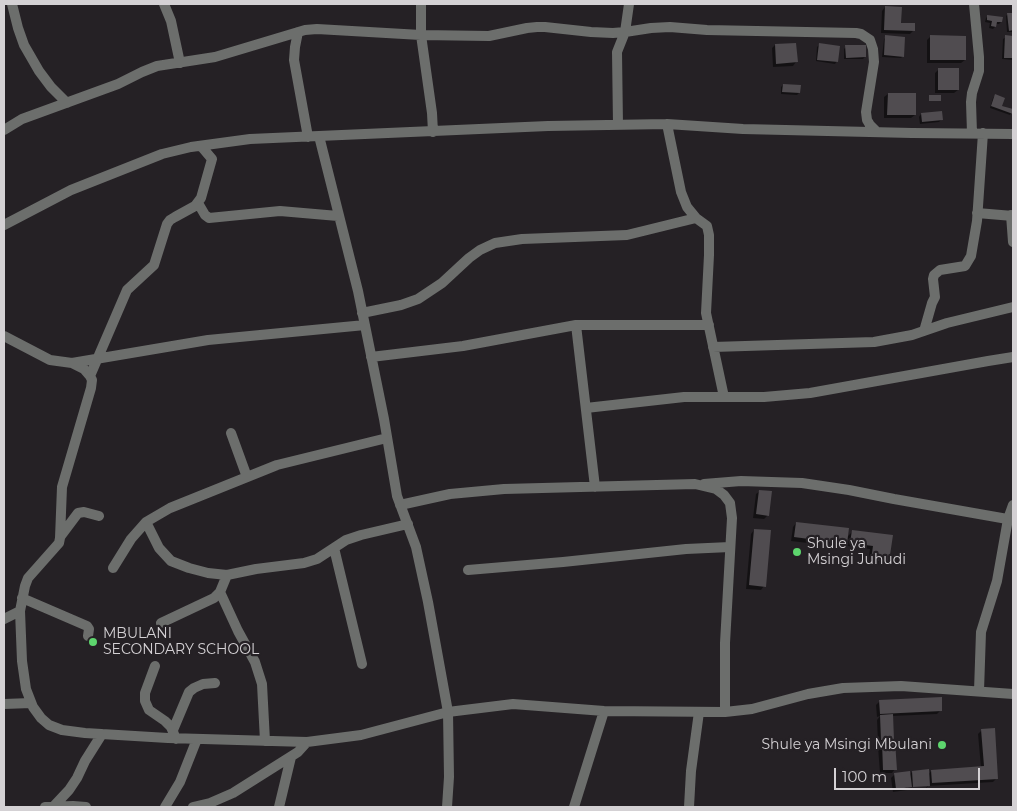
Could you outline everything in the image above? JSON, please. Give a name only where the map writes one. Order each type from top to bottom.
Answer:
[{"type":"street","points":[[12,4],[24,45],[39,71],[51,87],[67,103]]},
{"type":"street","points":[[164,4],[171,21],[180,63]]},
{"type":"street","points":[[421,4],[421,35],[433,132]]},
{"type":"street","points":[[618,125],[617,52],[625,32],[629,4]]},
{"type":"street","points":[[972,133],[971,102],[979,58],[974,4]]},
{"type":"street","points":[[4,130],[22,119],[118,84],[157,66],[215,57],[305,30],[489,36],[527,28],[545,27],[613,33],[670,27],[707,30],[861,34],[870,40],[873,49],[874,62],[866,112],[867,120],[878,132]]},
{"type":"street","points":[[298,32],[294,60],[313,136],[338,216],[358,291],[397,496],[416,547],[428,602],[448,712],[450,777],[447,806],[458,807]]},
{"type":"street","points":[[667,124],[681,192],[687,207],[696,218],[707,226],[709,235],[706,313],[724,397]]},
{"type":"street","points":[[5,221],[71,190],[162,154],[250,139],[548,126],[667,124],[743,129],[1013,134]]},
{"type":"street","points":[[924,331],[935,297],[934,275],[940,270],[965,266],[971,256],[977,213],[983,133]]},
{"type":"street","points":[[90,376],[127,290],[154,265],[166,224],[198,203],[212,160],[201,146]]},
{"type":"street","points":[[198,203],[209,218],[280,211],[338,216]]},
{"type":"street","points":[[977,213],[1012,216],[1013,242]]},
{"type":"street","points":[[362,313],[401,305],[418,299],[442,283],[480,250],[495,244],[522,238],[627,235],[696,218]]},
{"type":"street","points":[[713,347],[874,342],[912,335],[947,323],[1013,308]]},
{"type":"street","points":[[4,336],[50,360],[72,363],[208,340],[365,325]]},
{"type":"street","points":[[371,357],[462,346],[576,326],[709,325]]},
{"type":"street","points":[[576,326],[595,487]]},
{"type":"street","points":[[586,408],[684,397],[764,398],[810,393],[1013,358]]},
{"type":"street","points":[[60,538],[62,487],[92,380],[84,369],[72,363]]},
{"type":"street","points":[[231,433],[247,477]]},
{"type":"street","points":[[113,568],[131,538],[146,522],[170,508],[277,465],[387,438]]},
{"type":"street","points":[[400,504],[450,494],[504,488],[595,487],[741,481],[802,483],[1011,519]]},
{"type":"street","points":[[695,484],[716,489],[724,495],[730,503],[732,518],[725,642],[725,712]]},
{"type":"street","points":[[978,691],[981,632],[997,581],[1013,505]]},
{"type":"street","points":[[99,516],[84,512],[78,514],[56,546],[28,578],[22,598],[20,611],[22,661],[26,689],[41,718],[49,725],[62,730],[102,734],[174,734],[197,739],[307,742],[361,735],[448,712],[513,704],[604,711],[725,712],[752,709],[808,694],[843,688],[901,686],[1013,694]]},
{"type":"street","points":[[146,522],[159,548],[171,561],[208,573],[228,575],[256,569],[304,563],[317,559],[346,540],[408,524]]},
{"type":"street","points":[[468,570],[686,549],[730,547]]},
{"type":"street","points":[[334,548],[362,664]]},
{"type":"street","points":[[161,623],[214,598],[220,592],[228,575]]},
{"type":"street","points":[[220,592],[238,632],[255,662],[262,684],[265,741]]},
{"type":"street","points":[[22,598],[87,626],[89,629],[88,636]]},
{"type":"street","points":[[4,619],[20,611]]},
{"type":"street","points":[[154,666],[145,692],[145,701],[149,710],[165,721],[174,734]]},
{"type":"street","points":[[174,734],[189,692],[203,684],[214,683]]},
{"type":"street","points":[[4,704],[32,703]]},
{"type":"street","points":[[574,807],[604,711]]},
{"type":"street","points":[[689,807],[691,772],[699,712]]},
{"type":"street","points":[[52,807],[69,790],[102,734]]},
{"type":"street","points":[[165,807],[180,782],[197,739]]},
{"type":"street","points":[[193,807],[210,803],[232,793],[291,757],[307,742]]},
{"type":"street","points":[[279,807],[291,757]]},
{"type":"street","points":[[45,807],[86,807]]},
{"type":"building","points":[[885,6],[902,7],[901,23],[915,23],[915,31],[884,30]]},
{"type":"building","points":[[1007,13],[1013,13],[1013,30],[1009,31]]},
{"type":"building","points":[[987,15],[1003,17],[1002,22],[997,22],[996,27],[991,26],[992,21],[987,20]]},
{"type":"building","points":[[885,35],[905,37],[904,57],[884,55]]},
{"type":"building","points":[[930,35],[966,36],[966,60],[930,60]]},
{"type":"building","points":[[1005,35],[1013,36],[1013,58],[1004,58]]},
{"type":"building","points":[[796,43],[798,62],[776,64],[775,44]]},
{"type":"building","points":[[819,43],[840,46],[838,62],[817,60]]},
{"type":"building","points":[[845,45],[866,45],[866,57],[846,58]]},
{"type":"building","points":[[938,68],[959,68],[959,90],[938,90]]},
{"type":"building","points":[[783,84],[801,85],[800,93],[782,92]]},
{"type":"building","points":[[888,93],[916,93],[916,115],[887,115]]},
{"type":"building","points":[[995,94],[1005,98],[1002,106],[1013,109],[1013,114],[991,106]]},
{"type":"building","points":[[929,95],[941,95],[941,101],[929,101]]},
{"type":"building","points":[[942,111],[943,120],[922,122],[921,113]]},
{"type":"building","points":[[759,490],[772,491],[769,516],[756,514]]},
{"type":"building","points":[[796,522],[849,528],[847,544],[794,537]]},
{"type":"building","points":[[754,529],[771,530],[766,587],[749,585]]},
{"type":"building","points":[[852,530],[893,535],[889,562],[871,560],[873,546],[850,543]]},
{"type":"building","points":[[942,697],[942,711],[880,714],[879,700]]},
{"type":"building","points":[[893,714],[894,740],[881,740],[880,715]]},
{"type":"building","points":[[995,728],[998,779],[932,783],[931,770],[984,766],[981,729]]},
{"type":"building","points":[[895,741],[897,770],[883,770],[882,742]]},
{"type":"building","points":[[929,769],[930,786],[913,787],[912,771]]},
{"type":"building","points":[[910,771],[912,787],[896,789],[894,773]]},
{"type":"place","name":"Shule ya Msingi Juhudi","points":[[797,552]]},
{"type":"place","name":"MBULANI SECONDARY SCHOOL","points":[[93,642]]},
{"type":"place","name":"Shule ya Msingi Mbulani","points":[[942,745]]}]
